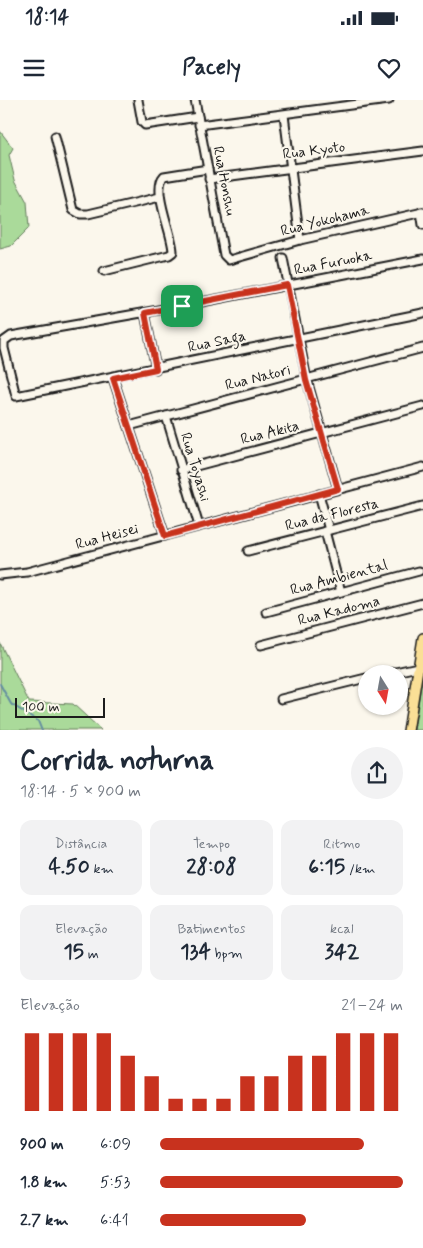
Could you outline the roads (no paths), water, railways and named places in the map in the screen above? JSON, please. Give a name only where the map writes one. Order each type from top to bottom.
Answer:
[{"type":"main road","points":[[408,730],[423,638]]},
{"type":"street","points":[[138,100],[142,122],[145,125],[284,115],[389,100]]},
{"type":"street","name":"Rua Honshu","points":[[195,100],[224,255],[229,260],[233,259]]},
{"type":"street","points":[[284,115],[300,240]]},
{"type":"street","points":[[55,136],[73,210],[80,214],[88,214],[160,196]]},
{"type":"street","name":"Rua Kyoto","points":[[209,179],[423,152]]},
{"type":"street","points":[[104,271],[169,255],[173,252],[160,196],[161,181],[164,176],[208,169]]},
{"type":"street","points":[[422,212],[423,225]]},
{"type":"street","name":"Rua Yokohama","points":[[233,259],[300,240],[422,212]]},
{"type":"street","points":[[284,258],[287,285],[306,380],[338,489]]},
{"type":"street","name":"Rua Furuoka","points":[[16,396],[4,348],[4,341],[11,336],[145,313],[423,260]]},
{"type":"street","points":[[145,313],[156,369]]},
{"type":"street","name":"Rua Saga","points":[[16,396],[113,378],[423,313]]},
{"type":"street","name":"Rua Natori","points":[[129,426],[423,348]]},
{"type":"street","points":[[113,378],[165,536]]},
{"type":"street","name":"Rua Akita","points":[[181,470],[423,406]]},
{"type":"street","name":"Rua Toyashi","points":[[166,416],[199,526]]},
{"type":"street","name":"Rua Heisei","points":[[0,575],[27,572],[423,467]]},
{"type":"street","points":[[320,494],[341,592]]},
{"type":"street","name":"Rua da Floresta","points":[[248,551],[423,506]]},
{"type":"street","name":"Rua Ambiental","points":[[266,612],[420,571]]},
{"type":"street","name":"Rua Kadoma","points":[[261,645],[423,603]]},
{"type":"street","points":[[408,669],[418,667]]},
{"type":"street","points":[[281,699],[358,680]]},
{"type":"waterway","points":[[0,684],[11,704],[38,721],[42,730]]}]
